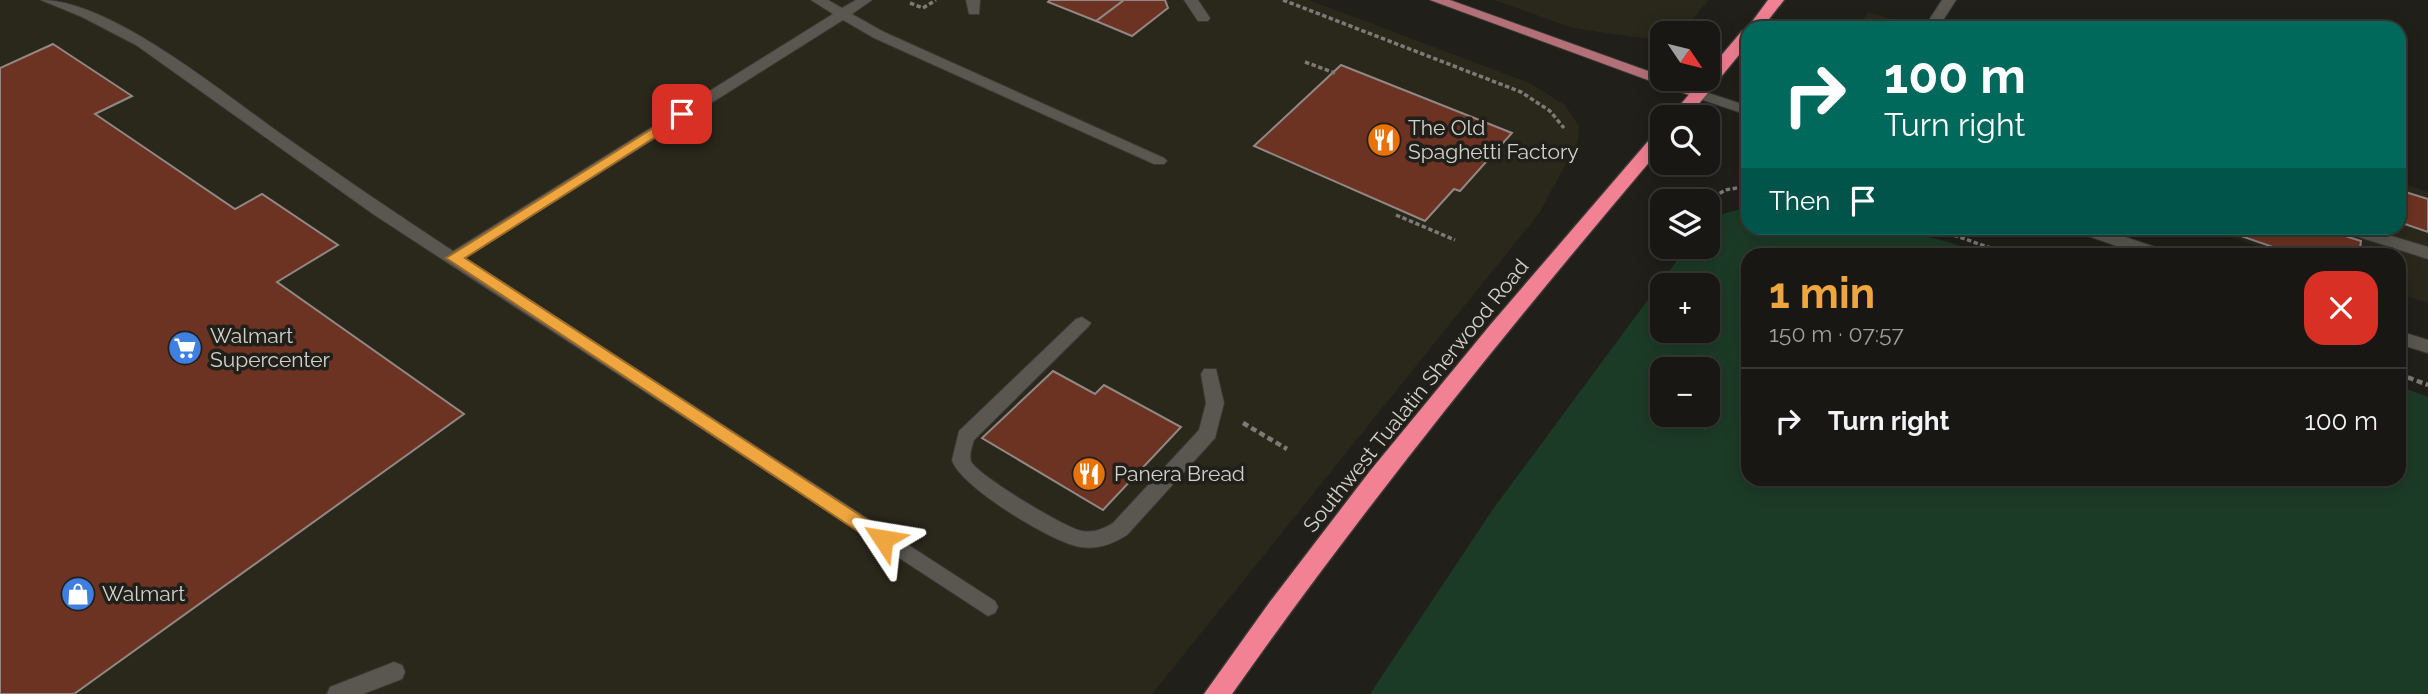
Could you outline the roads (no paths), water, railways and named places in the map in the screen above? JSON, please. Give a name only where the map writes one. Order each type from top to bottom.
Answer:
[{"type":"highway","points":[[1759,21],[1776,0]]},
{"type":"highway","points":[[1689,105],[1741,43]]},
{"type":"highway","name":"Southwest Tualatin Sherwood Road","points":[[1217,694],[1339,527],[1426,418],[1650,150]]},
{"type":"main road","points":[[1437,0],[1699,94]]},
{"type":"street","points":[[48,0],[87,14],[141,43],[337,181],[988,607]]},
{"type":"street","points":[[818,0],[879,35],[1159,161]]},
{"type":"street","points":[[454,258],[865,0]]},
{"type":"street","points":[[1191,0],[1203,18]]},
{"type":"street","points":[[1936,21],[1949,0]]},
{"type":"street","points":[[1699,94],[1741,109]]},
{"type":"street","points":[[2103,235],[2141,248]]},
{"type":"street","points":[[2371,235],[2428,253]]},
{"type":"street","points":[[1082,323],[966,436],[961,449],[962,465],[976,480],[1074,538],[1091,541],[1109,537],[1120,529],[1208,433],[1215,403],[1210,374]]},
{"type":"street","points":[[2406,339],[2428,347]]},
{"type":"street","points":[[338,694],[394,672]]},
{"type":"place","name":"The Old Spaghetti Factory","points":[[1384,140]]},
{"type":"place","name":"Walmart Supercenter","points":[[185,348]]},
{"type":"place","name":"Panera Bread","points":[[1089,474]]},
{"type":"place","name":"Walmart","points":[[78,594]]}]
